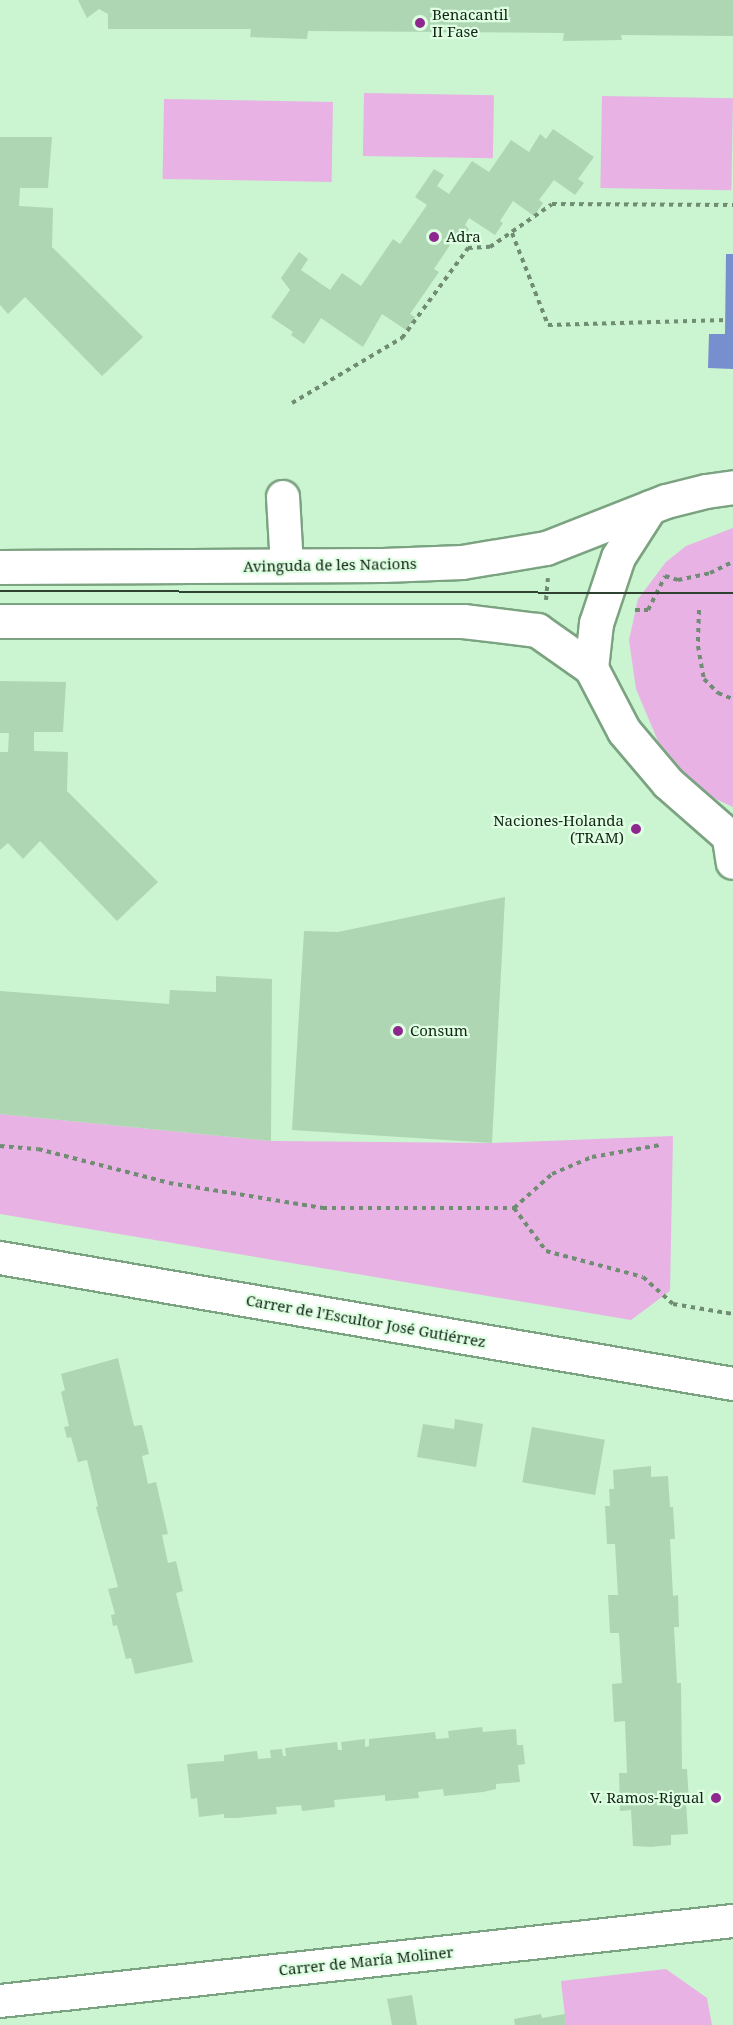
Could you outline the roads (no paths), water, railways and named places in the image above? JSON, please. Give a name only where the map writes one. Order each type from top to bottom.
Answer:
[{"type":"main road","name":"Avinguda de les Nacions","points":[[0,567],[287,566],[462,562],[546,548],[650,507],[706,491],[733,487]]},
{"type":"main road","points":[[591,668],[596,623],[618,556],[650,507]]},
{"type":"main road","points":[[0,621],[463,621],[537,630],[591,668],[624,731],[668,783],[732,847]]},
{"type":"street","points":[[283,497],[287,566]]},
{"type":"street","name":"Carrer de l'Escultor José Gutiérrez","points":[[0,1258],[733,1384]]},
{"type":"street","name":"Carrer de María Moliner","points":[[0,2001],[733,1921]]},
{"type":"water","points":[[726,254],[733,254],[733,369],[708,368],[709,334],[725,334]]},
{"type":"tram line","points":[[0,591],[733,593]]},
{"type":"place","name":"Benacantil II Fase","points":[[420,23]]},
{"type":"place","name":"Adra","points":[[434,237]]},
{"type":"place","name":"Naciones-Holanda (TRAM)","points":[[636,829]]},
{"type":"place","name":"Consum","points":[[398,1031]]},
{"type":"place","name":"V. Ramos-Rigual","points":[[716,1798]]}]
